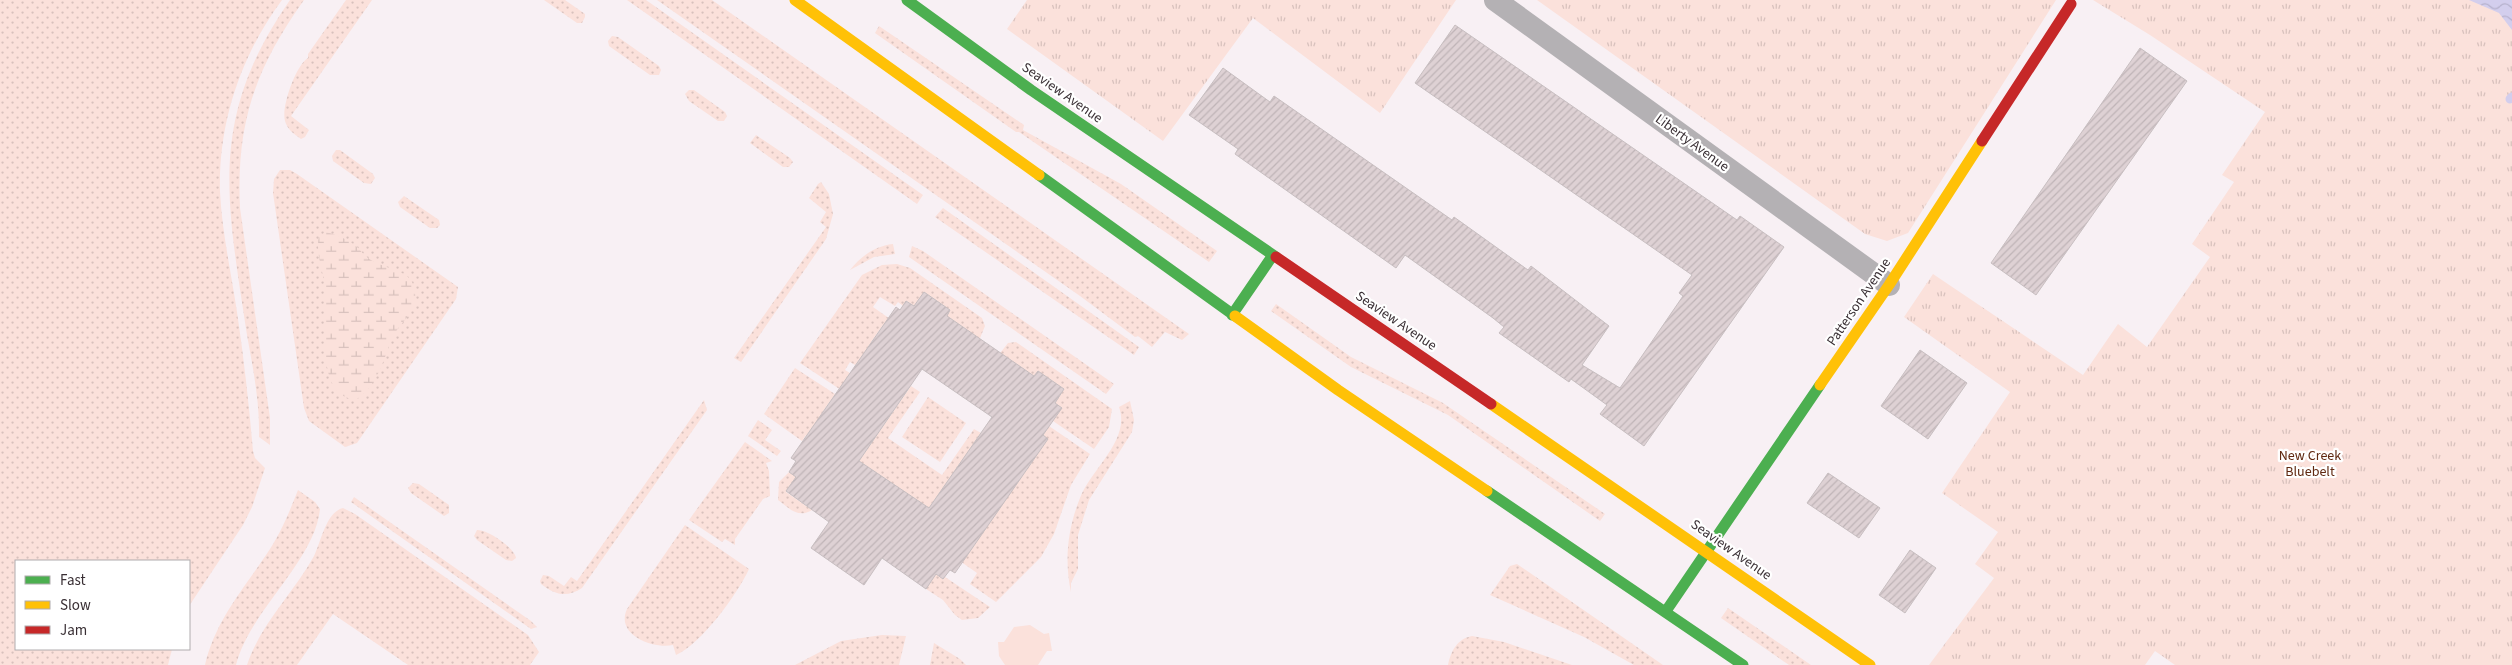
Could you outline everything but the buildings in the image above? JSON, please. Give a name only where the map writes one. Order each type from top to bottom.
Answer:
[{"type":"street","name":"Seaview Avenue","points":[[908,0],[1031,90],[1707,551],[1870,665]]},
{"type":"street","name":"Liberty Avenue","points":[[1495,0],[1889,285]]},
{"type":"street","points":[[810,4],[1232,315],[1338,390],[1743,665]]},
{"type":"street","name":"Patterson Avenue","points":[[1666,611],[1889,285],[2071,4]]},
{"type":"street","points":[[1232,315],[1273,255]]},
{"type":"green space","points":[[0,0],[282,0],[267,21],[255,44],[235,91],[228,115],[220,166],[223,222],[242,347],[253,451],[255,458],[265,468],[252,507],[243,525],[190,604],[190,560],[15,560],[15,650],[172,650],[168,665],[0,665]]},
{"type":"green space","points":[[290,0],[304,0],[287,25],[261,74],[252,98],[241,149],[240,208],[270,418],[270,445],[259,437],[256,386],[234,243],[230,201],[230,162],[235,123],[245,84],[264,43]]},
{"type":"green space","points":[[346,0],[372,0],[291,116],[309,130],[305,137],[301,139],[289,129],[285,121],[287,97],[294,77],[303,62],[308,58],[308,54]]},
{"type":"green space","points":[[544,0],[565,0],[585,14],[582,23],[577,23]]},
{"type":"green space","points":[[627,0],[646,0],[923,195],[917,204]]},
{"type":"green space","points":[[657,0],[712,0],[1189,334],[1182,340],[1165,332],[1152,347],[1138,336],[1135,337],[1080,296]]},
{"type":"green space","points":[[1027,0],[1456,0],[1380,113],[1253,18],[1163,141],[1007,29]]},
{"type":"green space","points":[[1537,0],[2056,0],[1908,233],[1887,241],[1865,234]]},
{"type":"green space","name":"New Creek Bluebelt","points":[[2093,0],[2512,0],[2512,665],[2175,665],[2155,651],[2145,665],[1929,665],[1994,578],[1975,564],[1998,532],[1942,493],[2010,392],[1904,317],[1933,274],[2083,375],[2118,324],[2147,347],[2210,257],[2192,244],[2234,182],[2222,175],[2265,112],[2150,35]]},
{"type":"green space","points":[[879,26],[1024,125],[1023,130],[1121,184],[1217,251],[1209,262],[1019,132],[1016,132],[875,33]]},
{"type":"green space","points":[[612,36],[618,37],[659,66],[661,70],[659,75],[650,75],[609,46],[608,41]]},
{"type":"green space","points":[[689,90],[694,90],[725,112],[727,116],[724,121],[718,121],[689,101],[685,94]]},
{"type":"green space","points":[[756,135],[790,158],[793,162],[789,167],[783,167],[750,143]]},
{"type":"green space","points":[[336,150],[340,150],[373,174],[375,178],[371,184],[364,183],[333,161],[332,156]]},
{"type":"green space","points":[[280,170],[290,170],[297,174],[458,287],[456,299],[357,443],[345,447],[309,421],[304,408],[273,193],[274,179]]},
{"type":"green space","points":[[821,182],[829,194],[833,214],[826,239],[741,362],[734,358],[826,227],[820,222],[826,212],[809,198]]},
{"type":"green space","points":[[404,196],[439,220],[440,225],[437,228],[430,228],[400,207],[398,202]]},
{"type":"green space","points":[[943,208],[1139,347],[1134,355],[935,217]]},
{"type":"green space","points":[[326,232],[350,242],[375,262],[406,276],[415,289],[414,305],[394,335],[382,365],[370,387],[357,399],[343,396],[334,387],[326,357],[325,286],[318,243],[319,236]]},
{"type":"green space","points":[[893,244],[895,254],[874,257],[850,270],[869,253],[880,247]]},
{"type":"green space","points":[[912,246],[923,251],[1114,384],[1106,394],[909,257]]},
{"type":"green space","points":[[897,264],[910,268],[982,318],[985,326],[978,343],[941,324],[950,310],[924,292],[914,306],[907,301],[903,306],[898,302],[895,306],[880,297],[873,307],[893,321],[888,328],[883,325],[871,342],[875,346],[864,363],[859,360],[855,365],[850,362],[845,370],[850,373],[847,378],[851,381],[844,392],[800,363],[862,275],[882,265]]},
{"type":"green space","points":[[1276,304],[1351,357],[1443,403],[1605,514],[1600,521],[1448,415],[1351,367],[1271,311]]},
{"type":"green space","points":[[1016,342],[1112,409],[1109,427],[1094,449],[1053,421],[1055,403],[1064,389],[1038,371],[1028,385],[997,357],[1008,343]]},
{"type":"green space","points":[[795,368],[835,394],[822,413],[827,416],[811,439],[806,435],[802,441],[764,414]]},
{"type":"green space","points":[[911,386],[920,392],[888,438],[942,475],[974,429],[981,433],[929,508],[859,461]]},
{"type":"green space","points":[[928,397],[966,423],[940,462],[902,437]]},
{"type":"green space","points":[[704,400],[707,410],[582,588],[571,593],[561,594],[551,591],[541,584],[540,581],[543,575],[549,576],[564,586],[571,577],[577,581]]},
{"type":"green space","points":[[1130,401],[1134,420],[1132,432],[1089,500],[1078,535],[1078,569],[1071,583],[1071,592],[1068,544],[1076,509],[1085,487],[1115,443],[1120,431],[1119,407]]},
{"type":"green space","points":[[758,420],[772,430],[765,440],[781,451],[777,456],[748,436]]},
{"type":"green space","points":[[1049,426],[1090,454],[1071,485],[1054,534],[1041,557],[996,602],[970,584],[977,573],[957,559],[1047,439],[1043,435]]},
{"type":"green space","points":[[745,442],[772,461],[766,463],[769,471],[770,496],[763,499],[735,539],[735,545],[725,539],[722,542],[689,520]]},
{"type":"green space","points":[[789,472],[796,477],[786,492],[812,510],[798,513],[778,500],[779,482]]},
{"type":"green space","points":[[413,483],[419,484],[449,505],[449,513],[444,516],[411,493],[408,488]]},
{"type":"green space","points":[[298,490],[315,502],[320,509],[316,528],[307,548],[254,625],[243,645],[236,665],[205,665],[222,621],[276,540]]},
{"type":"green space","points":[[354,497],[537,627],[531,629],[351,502]]},
{"type":"green space","points":[[343,508],[355,514],[528,635],[539,652],[530,665],[408,665],[333,614],[297,665],[247,665],[260,636],[314,556],[328,521],[332,515]]},
{"type":"green space","points":[[685,525],[749,569],[736,592],[707,630],[696,641],[676,655],[673,645],[656,645],[646,642],[631,633],[626,626],[625,618],[627,609]]},
{"type":"green space","points":[[477,530],[500,540],[511,549],[516,558],[512,561],[506,560],[477,540],[474,536]]},
{"type":"green space","points":[[1517,564],[1663,665],[1634,665],[1584,637],[1490,595],[1510,566]]},
{"type":"green space","points":[[936,574],[943,579],[945,577],[990,607],[978,618],[962,620],[955,615],[943,600],[926,589]]},
{"type":"green space","points":[[1728,608],[1811,665],[1789,665],[1721,618]]},
{"type":"green space","points":[[1030,625],[1044,634],[1049,633],[1052,651],[1047,651],[1038,665],[1005,665],[999,656],[998,642],[1004,642],[1014,627]]},
{"type":"green space","points":[[882,635],[906,636],[899,665],[795,665],[841,641]]},
{"type":"green space","points":[[1472,636],[1504,642],[1572,665],[1448,665],[1455,646],[1462,640]]},
{"type":"green space","points":[[934,643],[960,659],[966,665],[930,665]]},
{"type":"water","points":[[2469,0],[2512,0],[2512,30],[2499,13]]},
{"type":"traffic: fast","points":[[907,0],[1031,90],[1276,257]]},
{"type":"traffic: fast","points":[[1039,175],[1235,316]]},
{"type":"traffic: fast","points":[[1232,315],[1273,255]]},
{"type":"traffic: fast","points":[[1666,611],[1820,385]]},
{"type":"traffic: fast","points":[[1487,491],[1743,665]]},
{"type":"traffic: slow","points":[[795,0],[1039,175]]},
{"type":"traffic: slow","points":[[1820,385],[1889,285],[1982,141]]},
{"type":"traffic: slow","points":[[1235,316],[1338,390],[1487,491]]},
{"type":"traffic: slow","points":[[1491,404],[1870,665]]},
{"type":"traffic: jam","points":[[1982,141],[2071,4]]},
{"type":"traffic: jam","points":[[1276,257],[1491,404]]}]
